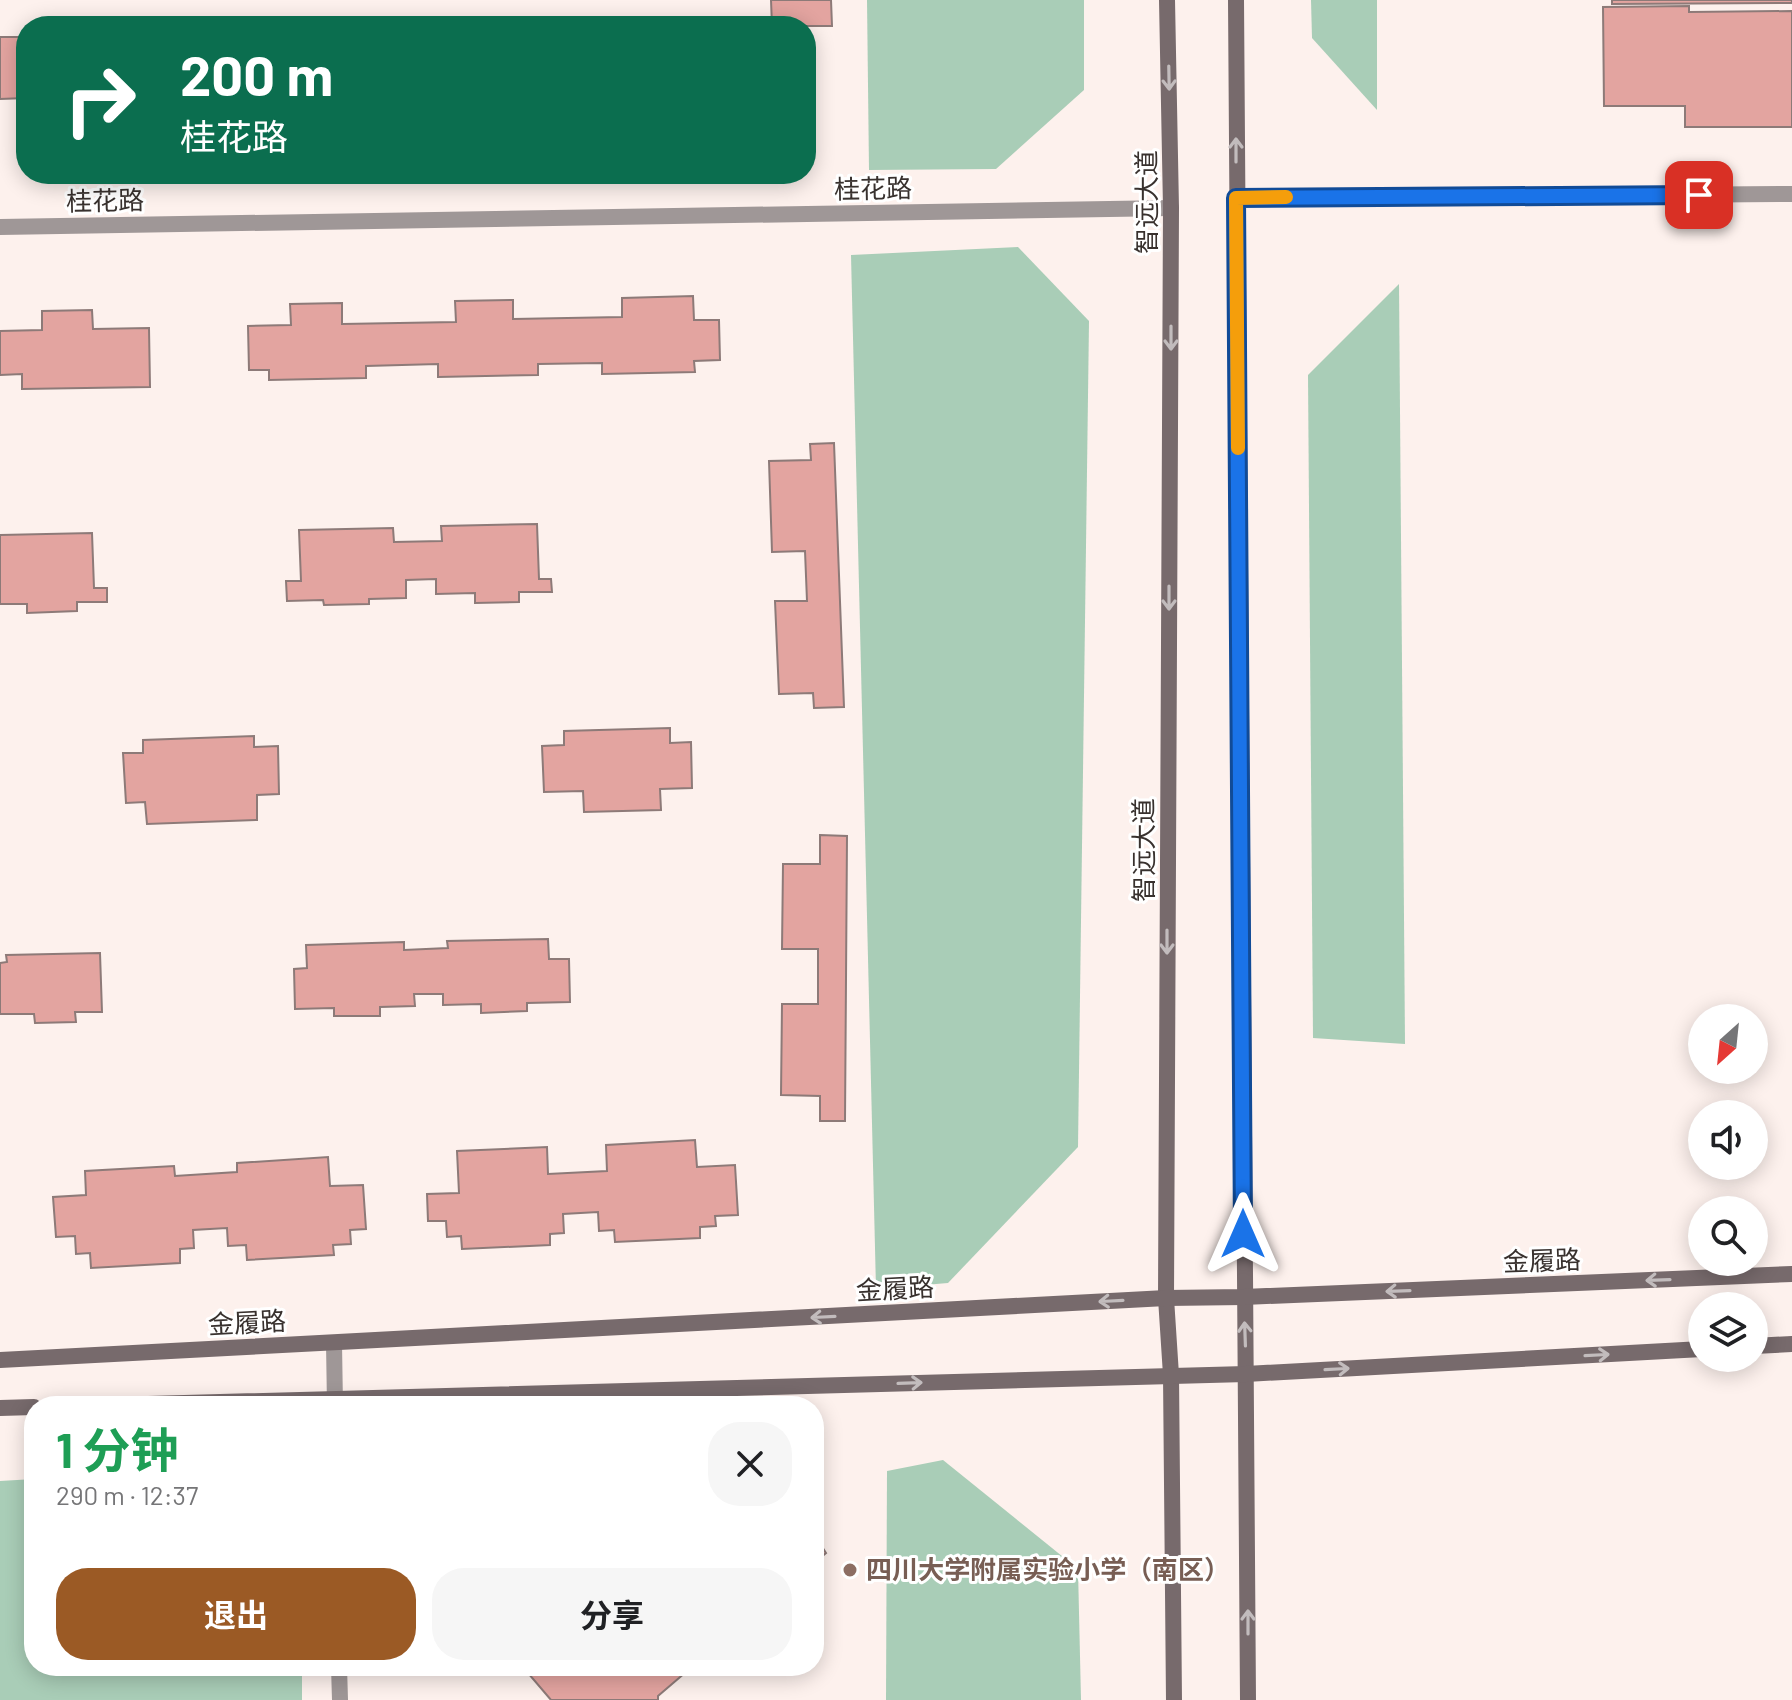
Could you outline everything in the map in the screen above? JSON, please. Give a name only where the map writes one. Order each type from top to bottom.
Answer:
[{"type":"main road","name":"智远大道","points":[[1167,0],[1171,208],[1166,1298],[1171,1375],[1174,1700]]},
{"type":"main road","points":[[1236,0],[1248,1700]]},
{"type":"main road","name":"金履路","points":[[0,1360],[1166,1298],[1792,1274]]},
{"type":"main road","points":[[1768,1345],[1792,1344]]},
{"type":"main road","points":[[521,1396],[1246,1374],[1688,1350]]},
{"type":"main road","points":[[0,1408],[24,1407]]},
{"type":"street","points":[[1236,198],[1792,194]]},
{"type":"street","name":"桂花路","points":[[0,227],[1171,208]]},
{"type":"street","points":[[334,1343],[335,1396]]},
{"type":"street","points":[[339,1676],[340,1700]]},
{"type":"green space","points":[[867,0],[1084,0],[1084,90],[996,169],[869,170]]},
{"type":"green space","points":[[1311,0],[1377,0],[1377,110],[1312,38]]},
{"type":"green space","points":[[1018,247],[1089,321],[1078,1147],[948,1283],[876,1289],[851,255]]},
{"type":"green space","points":[[1399,284],[1405,1044],[1313,1038],[1308,375]]},
{"type":"green space","points":[[943,1460],[1078,1569],[1081,1700],[886,1700],[887,1471]]},
{"type":"green space","points":[[24,1480],[24,1676],[302,1676],[302,1700],[0,1700],[0,1481]]},
{"type":"building","points":[[771,0],[831,0],[832,26],[816,26],[816,16],[772,16]]},
{"type":"building","points":[[1612,0],[1792,0],[1792,3],[1612,4]]},
{"type":"building","points":[[1689,6],[1689,12],[1792,11],[1792,127],[1685,127],[1685,106],[1604,106],[1603,7]]},
{"type":"building","points":[[0,37],[16,37],[16,98],[0,99]]},
{"type":"building","points":[[693,296],[694,320],[719,320],[720,360],[694,361],[695,372],[602,374],[602,363],[538,364],[538,375],[438,377],[438,364],[366,366],[366,378],[269,380],[269,370],[249,370],[248,326],[291,325],[290,304],[342,303],[342,324],[456,322],[455,301],[513,300],[513,319],[622,317],[622,298]]},
{"type":"building","points":[[92,310],[93,329],[149,328],[150,387],[22,389],[22,374],[0,375],[0,331],[42,330],[42,311]]},
{"type":"building","points":[[834,443],[844,707],[814,708],[813,693],[779,694],[775,601],[807,601],[805,551],[772,552],[769,461],[811,460],[810,444]]},
{"type":"building","points":[[537,524],[539,579],[551,579],[552,592],[519,592],[519,602],[475,603],[475,593],[436,594],[436,579],[406,580],[406,598],[369,599],[369,604],[324,605],[323,600],[287,601],[286,581],[301,581],[299,530],[393,528],[394,542],[442,541],[441,526]]},
{"type":"building","points":[[92,533],[94,588],[107,588],[107,602],[77,602],[77,611],[27,613],[27,604],[0,604],[0,535]]},
{"type":"building","points":[[670,728],[670,743],[691,742],[692,788],[660,789],[661,810],[584,812],[583,791],[544,792],[542,746],[564,745],[564,731]]},
{"type":"building","points":[[254,736],[254,747],[278,746],[279,794],[257,795],[257,820],[147,824],[145,802],[126,803],[123,753],[143,753],[143,740]]},
{"type":"building","points":[[820,835],[847,836],[845,1121],[820,1121],[820,1096],[781,1095],[782,1004],[818,1004],[818,949],[782,949],[783,864],[820,864]]},
{"type":"building","points":[[548,939],[549,959],[569,959],[570,1002],[527,1003],[527,1011],[481,1013],[481,1004],[443,1005],[443,994],[414,994],[415,1006],[380,1007],[380,1016],[334,1016],[334,1008],[295,1009],[294,969],[307,968],[306,945],[404,942],[404,950],[448,948],[447,941]]},
{"type":"building","points":[[100,953],[102,1012],[75,1012],[76,1022],[35,1023],[34,1014],[0,1014],[0,963],[7,962],[6,955]]},
{"type":"building","points":[[695,1140],[697,1167],[735,1165],[738,1215],[715,1216],[716,1226],[700,1227],[700,1238],[615,1242],[614,1230],[599,1231],[598,1212],[563,1214],[564,1233],[550,1234],[550,1245],[462,1249],[461,1236],[447,1237],[446,1221],[428,1221],[427,1194],[459,1193],[457,1151],[547,1147],[548,1174],[607,1171],[606,1145]]},
{"type":"building","points":[[328,1157],[330,1186],[363,1185],[366,1229],[350,1230],[351,1244],[333,1245],[334,1255],[247,1260],[246,1245],[228,1246],[227,1228],[193,1230],[194,1248],[180,1249],[180,1263],[91,1268],[90,1253],[76,1254],[75,1236],[56,1237],[53,1197],[86,1195],[85,1171],[174,1166],[175,1176],[237,1172],[237,1163]]},
{"type":"building","points":[[531,1676],[681,1676],[658,1696],[658,1700],[551,1700]]},
{"type":"slow traffic","points":[[1238,448],[1236,198],[1286,197]]},
{"type":"place","name":"四川大学附属实验小学（南区）","points":[[850,1570]]},
{"type":"route","points":[[1243,1234],[1236,198],[1699,195]]}]
